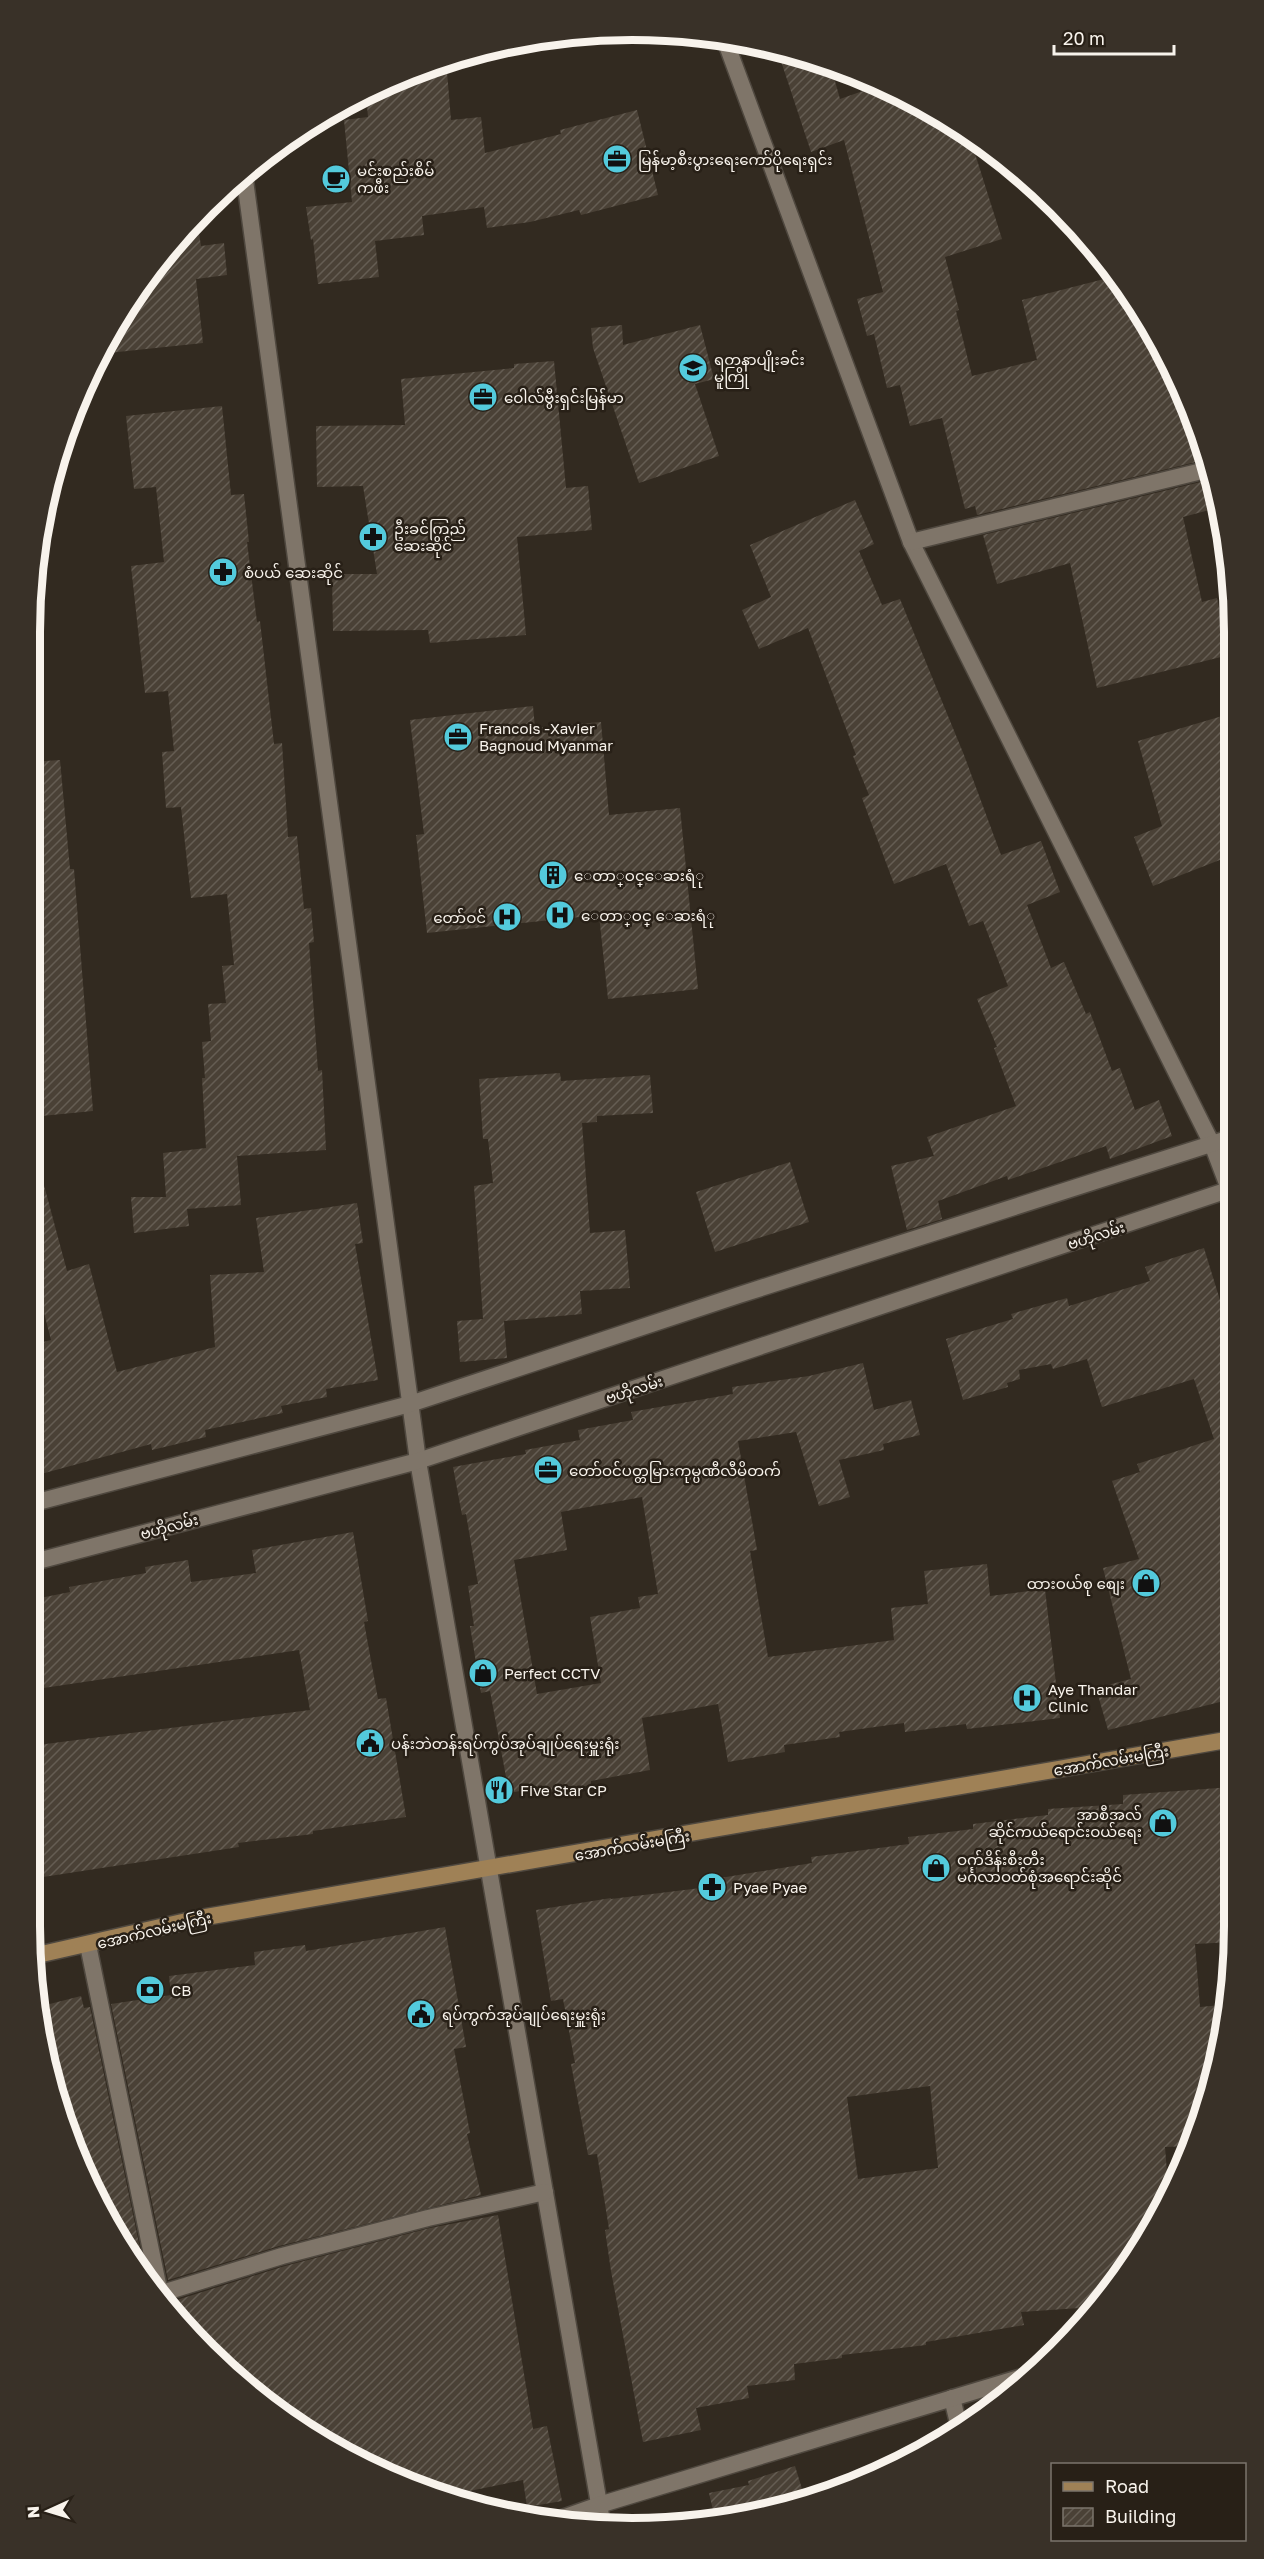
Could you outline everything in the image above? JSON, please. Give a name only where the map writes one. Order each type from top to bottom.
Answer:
[{"type":"main road","name":"အောက်လမ်းမကြီး","points":[[41,1954],[200,1918],[490,1870],[1224,1740]]},
{"type":"street","points":[[728,49],[911,542],[1212,1144],[1224,1175]]},
{"type":"street","points":[[246,184],[418,1461],[601,2517]]},
{"type":"street","points":[[911,542],[1201,471]]},
{"type":"street","points":[[40,1501],[410,1404],[1224,1140]]},
{"type":"street","name":"ဗဟိုလမ်း","points":[[40,1560],[418,1461],[1224,1192]]},
{"type":"street","points":[[88,1945],[155,2276]]},
{"type":"street","points":[[168,2294],[282,2256],[428,2218],[545,2192]]},
{"type":"street","points":[[572,2515],[1012,2380]]},
{"type":"street","points":[[952,2398],[958,2421]]},
{"type":"building","points":[[781,60],[834,77],[840,99],[867,90],[894,101],[928,120],[974,149],[1002,239],[945,257],[959,310],[956,311],[972,376],[1037,360],[1022,300],[1106,279],[1124,303],[1163,370],[1198,462],[977,515],[975,506],[965,509],[942,418],[910,426],[900,385],[887,388],[874,334],[867,336],[857,299],[883,292],[844,140],[811,152]]},
{"type":"building","points":[[447,71],[451,120],[481,117],[485,153],[561,134],[560,130],[637,110],[658,195],[581,215],[579,210],[530,222],[487,228],[484,207],[422,216],[424,235],[375,241],[379,277],[318,284],[313,239],[311,240],[306,207],[352,202],[344,120],[368,117],[367,103]]},
{"type":"building","points":[[199,230],[201,246],[224,243],[227,275],[196,279],[203,343],[111,353],[140,303]]},
{"type":"building","points":[[622,325],[623,345],[700,325],[714,379],[695,384],[719,456],[639,483],[593,348],[591,328]]},
{"type":"building","points":[[554,361],[566,488],[588,486],[592,530],[517,537],[526,635],[430,643],[428,630],[333,631],[332,574],[377,574],[363,486],[317,487],[316,426],[405,425],[401,379],[514,368],[514,364]]},
{"type":"building","points":[[222,406],[231,495],[244,494],[249,542],[247,542],[257,622],[260,621],[274,744],[282,743],[288,837],[297,836],[304,909],[311,908],[314,942],[309,943],[318,1071],[322,1070],[326,1150],[237,1156],[241,1205],[187,1209],[189,1226],[134,1233],[131,1197],[166,1197],[163,1153],[206,1148],[202,1042],[211,1041],[208,1004],[226,1003],[222,966],[234,965],[227,894],[191,898],[181,807],[166,808],[162,752],[174,751],[168,691],[145,693],[131,566],[164,562],[156,487],[134,489],[126,416]]},
{"type":"building","points":[[1204,481],[1210,510],[1183,517],[1202,602],[1217,598],[1224,631],[1224,656],[1097,688],[1070,563],[997,584],[983,535]]},
{"type":"building","points":[[855,500],[874,544],[859,551],[882,605],[900,599],[964,755],[1001,855],[1041,841],[1060,892],[1027,905],[1051,968],[1064,962],[1086,1014],[1090,1012],[1112,1071],[1120,1068],[1135,1110],[1159,1100],[1172,1136],[1110,1159],[1106,1146],[1008,1180],[1007,1176],[938,1201],[942,1219],[907,1230],[891,1166],[934,1156],[927,1137],[1016,1106],[994,1048],[997,1047],[977,999],[1008,986],[983,921],[969,926],[946,864],[894,884],[862,798],[869,795],[853,756],[856,755],[808,628],[759,649],[742,610],[771,597],[750,545]]},
{"type":"building","name":"ေတာ္ဝင္ေဆးရံု","points":[[533,706],[535,728],[601,722],[609,815],[680,808],[698,989],[608,999],[599,915],[427,933],[416,835],[424,834],[410,720]]},
{"type":"building","points":[[1224,715],[1224,858],[1153,886],[1134,837],[1162,826],[1138,741]]},
{"type":"building","points":[[60,760],[70,869],[74,869],[93,1111],[40,1116],[40,761]]},
{"type":"building","points":[[560,1073],[561,1081],[650,1075],[653,1113],[597,1116],[597,1122],[582,1123],[590,1233],[625,1230],[630,1288],[580,1291],[582,1314],[504,1321],[507,1358],[460,1362],[457,1321],[483,1319],[474,1186],[493,1183],[488,1139],[483,1139],[479,1079]]},
{"type":"building","points":[[790,1162],[809,1222],[715,1252],[696,1192]]},
{"type":"building","points":[[40,1174],[67,1271],[89,1264],[117,1372],[215,1347],[210,1275],[264,1272],[256,1218],[357,1203],[363,1243],[355,1244],[378,1380],[326,1389],[327,1397],[281,1406],[283,1413],[205,1430],[206,1437],[152,1450],[151,1444],[40,1474],[40,1343],[51,1340],[40,1297]]},
{"type":"building","points":[[1204,1248],[1223,1310],[1221,1310],[1224,1320],[1224,1701],[1108,1730],[1096,1688],[1131,1679],[1103,1568],[1139,1559],[1112,1481],[1140,1472],[1137,1464],[1214,1439],[1194,1379],[1102,1407],[1087,1359],[1053,1369],[1051,1364],[1019,1370],[1020,1379],[1007,1383],[1008,1387],[963,1400],[946,1339],[1013,1319],[1011,1314],[1067,1298],[1069,1306],[1150,1281],[1145,1267]]},
{"type":"building","points":[[863,1363],[874,1410],[911,1400],[920,1435],[883,1444],[884,1450],[839,1460],[850,1497],[819,1506],[796,1432],[738,1441],[757,1550],[750,1551],[768,1657],[894,1640],[891,1608],[928,1604],[924,1571],[987,1564],[990,1596],[1045,1589],[1060,1718],[967,1729],[966,1724],[905,1732],[904,1723],[839,1732],[840,1737],[784,1745],[785,1752],[728,1762],[718,1704],[642,1718],[650,1770],[591,1781],[591,1785],[549,1793],[548,1786],[509,1793],[490,1691],[481,1693],[470,1626],[474,1626],[468,1586],[478,1584],[466,1514],[462,1515],[453,1467],[526,1454],[525,1450],[580,1440],[578,1430],[633,1420],[631,1412],[733,1394],[732,1387],[809,1376]],"holes":[[[642,1497],[658,1594],[638,1597],[640,1608],[590,1617],[601,1683],[537,1694],[514,1560],[567,1550],[561,1512]]]},
{"type":"building","points":[[353,1532],[368,1621],[364,1622],[378,1699],[386,1698],[406,1817],[313,1831],[313,1834],[238,1843],[239,1847],[40,1877],[40,1745],[310,1710],[299,1650],[40,1689],[40,1598],[70,1592],[69,1587],[146,1573],[145,1567],[188,1560],[191,1582],[256,1573],[252,1550]]},
{"type":"building","points":[[1224,1788],[1224,1927],[1223,1943],[1195,1944],[1200,2007],[1218,2005],[1212,2042],[1192,2117],[1181,2146],[1165,2147],[1167,2178],[1163,2189],[1124,2256],[1101,2287],[1084,2308],[1021,2312],[1024,2325],[926,2342],[926,2345],[842,2355],[842,2358],[794,2364],[795,2380],[747,2386],[749,2398],[696,2408],[701,2430],[643,2442],[611,2271],[605,2230],[609,2229],[597,2154],[588,2155],[571,2064],[575,2063],[563,1999],[551,2001],[536,1910],[611,1898],[709,1887],[708,1880],[812,1863],[811,1857],[909,1844],[908,1837],[973,1829],[973,1824],[1048,1815],[1048,1809],[1123,1804],[1123,1795]],"holes":[[[930,2086],[938,2168],[858,2179],[847,2097]]]},
{"type":"building","points":[[445,1927],[466,2047],[454,2049],[470,2133],[467,2134],[481,2195],[279,2246],[168,2280],[111,2004],[171,1995],[169,1976],[255,1965],[254,1952],[305,1945],[306,1951]]},
{"type":"building","points":[[81,1996],[84,2008],[90,2007],[142,2259],[101,2189],[72,2117],[52,2042],[46,2005]]},
{"type":"building","points":[[498,2215],[533,2429],[547,2426],[562,2501],[527,2507],[523,2480],[461,2493],[370,2458],[303,2419],[242,2372],[187,2317],[174,2301],[285,2266],[430,2228]]},
{"type":"building","points":[[795,2466],[803,2493],[747,2507],[714,2512],[709,2493],[749,2485],[748,2481]]},
{"type":"place","name":"မြန်မာ့စီးပွားရေးကော်ပိုရေးရှင်း","points":[[617,159]]},
{"type":"place","name":"မင်းစည်းစိမ် ကဖီး","points":[[336,179]]},
{"type":"place","name":"ရတနာပျိုးခင်း မူကြို","points":[[693,368]]},
{"type":"place","name":"ဝေါလ်ဗွီးရှင်းမြန်မာ","points":[[483,397]]},
{"type":"place","name":"ဦးခင်ကြည် ဆေးဆိုင်","points":[[373,537]]},
{"type":"place","name":"စံပယ် ဆေးဆိုင်","points":[[223,572]]},
{"type":"place","name":"Francois -Xavier Bagnoud Myanmar","points":[[458,737]]},
{"type":"place","name":"ေတာ္ဝင္ေဆးရံု","points":[[553,875]]},
{"type":"place","name":"ေတာ္ဝင္ ေဆးရံု","points":[[560,915]]},
{"type":"place","name":"တော်ဝင်","points":[[507,917]]},
{"type":"place","name":"တော်ဝင်ပတ္တမြားကုမ္ပဏီလီမိတက်","points":[[548,1470]]},
{"type":"place","name":"ထားဝယ်စု စျေး","points":[[1146,1583]]},
{"type":"place","name":"Perfect CCTV","points":[[483,1673]]},
{"type":"place","name":"Aye Thandar Clinic","points":[[1027,1698]]},
{"type":"place","name":"ပန်းဘဲတန်းရပ်ကွပ်အုပ်ချုပ်ရေးမှူးရုံး","points":[[370,1743]]},
{"type":"place","name":"Five Star CP","points":[[499,1790]]},
{"type":"place","name":"အာစီအလ် ဆိုင်ကယ်ရောင်းဝယ်ရေး","points":[[1163,1823]]},
{"type":"place","name":"ဝက်ဒိန်းစီးတီး မင်္ဂလာဝတ်စုံအရောင်းဆိုင်","points":[[936,1868]]},
{"type":"place","name":"Pyae Pyae","points":[[712,1887]]},
{"type":"place","name":"CB","points":[[150,1990]]},
{"type":"place","name":"ရပ်ကွက်အုပ်ချုပ်ရေးမှူးရုံး","points":[[421,2014]]}]
